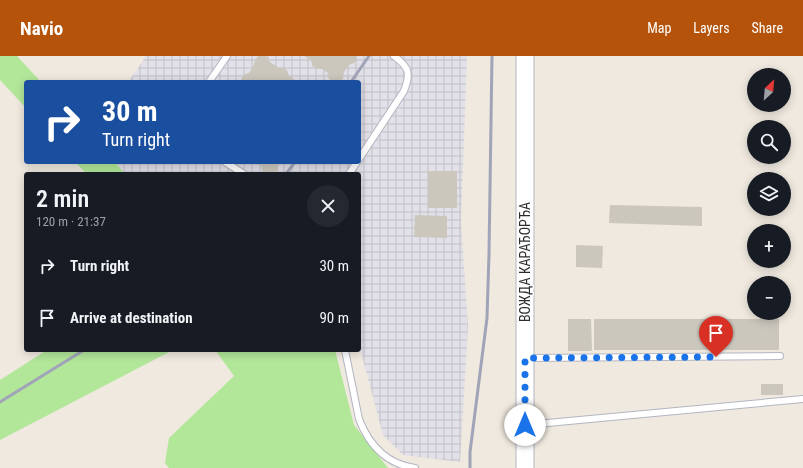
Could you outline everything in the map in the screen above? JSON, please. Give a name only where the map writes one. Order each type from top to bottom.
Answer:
[{"type":"main road","name":"ВОЖДА КАРАЂОРЂА","points":[[525,56],[525,468]]},
{"type":"lane","points":[[210,80],[227,56]]},
{"type":"lane","points":[[361,156],[404,91],[407,83],[407,69],[402,62],[394,56]]},
{"type":"lane","points":[[228,164],[241,172]]},
{"type":"lane","points":[[345,352],[360,418],[363,429],[368,438],[381,454],[388,459],[397,464],[415,468]]},
{"type":"lane","points":[[525,358],[780,356]]},
{"type":"lane","points":[[525,425],[803,399]]},
{"type":"shaded area","points":[[146,56],[467,56],[461,221],[468,327],[460,462],[403,455],[383,435],[361,352],[361,172],[123,172],[117,164],[361,164],[361,80],[129,80]]},
{"type":"green space","points":[[0,56],[17,56],[39,80],[24,80],[24,106],[0,80]]},
{"type":"green space","points":[[77,164],[117,164],[123,172],[85,172]]},
{"type":"green space","points":[[44,352],[169,352],[0,440],[0,380]]},
{"type":"green space","points":[[216,352],[336,352],[354,425],[388,468],[169,468],[165,463],[169,438],[234,376]]},
{"type":"building","points":[[258,56],[266,56],[270,62],[279,68],[287,70],[289,76],[295,80],[241,80],[245,74],[249,73]]},
{"type":"building","points":[[304,56],[357,56],[356,61],[349,65],[344,72],[343,79],[341,80],[330,80],[327,76],[328,73],[322,69],[313,67],[311,60]]},
{"type":"building","points":[[258,164],[280,164],[277,172],[263,172],[262,167]]},
{"type":"building","points":[[428,171],[457,171],[457,208],[428,208]]},
{"type":"building","points":[[610,205],[702,207],[702,226],[609,223]]},
{"type":"building","points":[[415,215],[447,216],[447,238],[414,237]]},
{"type":"building","points":[[576,245],[603,246],[602,268],[576,267]]},
{"type":"building","points":[[568,319],[591,319],[592,351],[568,351]]},
{"type":"building","points":[[594,319],[779,320],[779,350],[594,350]]},
{"type":"building","points":[[761,384],[783,384],[783,395],[761,395]]},
{"type":"railway","points":[[352,80],[369,56]]},
{"type":"railway","points":[[470,468],[470,452],[487,318],[492,56]]},
{"type":"railway","points":[[288,172],[294,164]]},
{"type":"railway","points":[[0,402],[81,352]]},
{"type":"route","points":[[525,425],[525,358],[716,357]]}]
